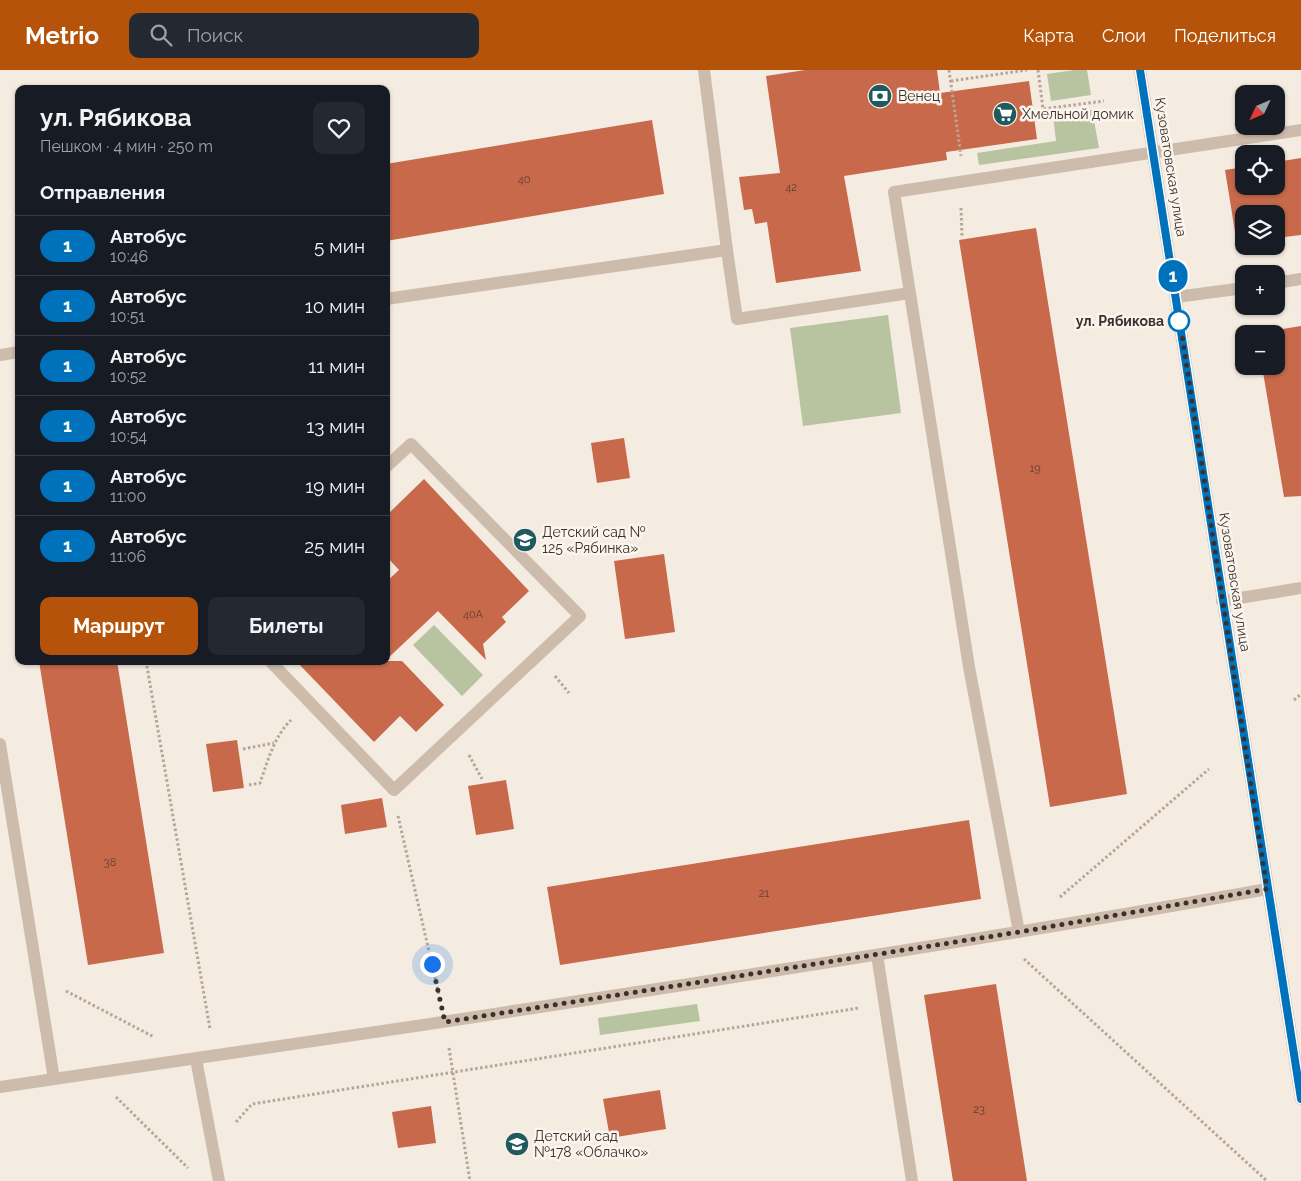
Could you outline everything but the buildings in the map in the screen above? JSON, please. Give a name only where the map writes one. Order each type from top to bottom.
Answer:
[{"type":"street","points":[[704,70],[737,319],[910,292]]},
{"type":"street","name":"Кузоватовская улица","points":[[1140,70],[1301,1099]]},
{"type":"street","points":[[1019,932],[969,667],[894,192],[1301,130]]},
{"type":"street","points":[[390,298],[727,250]]},
{"type":"street","points":[[1285,282],[1301,279]]},
{"type":"street","points":[[1176,297],[1235,289]]},
{"type":"street","points":[[0,355],[15,353]]},
{"type":"street","points":[[274,665],[394,790],[580,616],[411,444],[390,463]]},
{"type":"street","points":[[1222,601],[1301,588]]},
{"type":"street","points":[[0,744],[54,1079]]},
{"type":"street","points":[[0,1087],[215,1057],[876,955],[1267,889]]},
{"type":"street","points":[[876,955],[912,1181]]},
{"type":"street","points":[[196,1059],[219,1181]]},
{"type":"path","points":[[949,70],[964,181]]},
{"type":"path","points":[[950,81],[1027,70]]},
{"type":"path","points":[[1038,70],[1043,109],[1104,101]]},
{"type":"path","points":[[147,665],[215,1057]]},
{"type":"path","points":[[1294,700],[1301,694]]},
{"type":"path","points":[[249,785],[260,783],[274,743],[283,728],[308,701]]},
{"type":"path","points":[[243,750],[274,743]]},
{"type":"path","points":[[1055,901],[1209,769]]},
{"type":"path","points":[[394,790],[404,850],[445,1022],[470,1181]]},
{"type":"path","points":[[1019,932],[1023,958],[1267,1181]]},
{"type":"path","points":[[37,976],[196,1059]]},
{"type":"path","points":[[214,1149],[252,1104],[884,1004]]},
{"type":"path","points":[[92,1073],[194,1174]]},
{"type":"green space","points":[[1087,70],[1091,95],[1051,101],[1047,74]]},
{"type":"green space","points":[[1092,110],[1099,148],[979,165],[977,153],[1056,141],[1053,115]]},
{"type":"green space","points":[[888,315],[901,413],[803,426],[790,328]]},
{"type":"green space","points":[[434,625],[483,675],[462,696],[413,645]]},
{"type":"green space","points":[[697,1004],[700,1021],[600,1035],[598,1018]]},
{"type":"bus line","name":"1","points":[[1140,70],[1301,1099]]},
{"type":"place","name":"Венец","points":[[880,96]]},
{"type":"place","name":"Хмельной домик","points":[[1005,114]]},
{"type":"place","name":"ул. Рябикова","points":[[1179,321]]},
{"type":"place","name":"Детский сад № 125 «Рябинка»","points":[[525,540]]},
{"type":"place","name":"Детский сад №178 «Облачко»","points":[[517,1144]]},
{"type":"route","points":[[432,964],[445,1022],[1019,932],[1267,889],[1179,316],[1179,321]]}]
